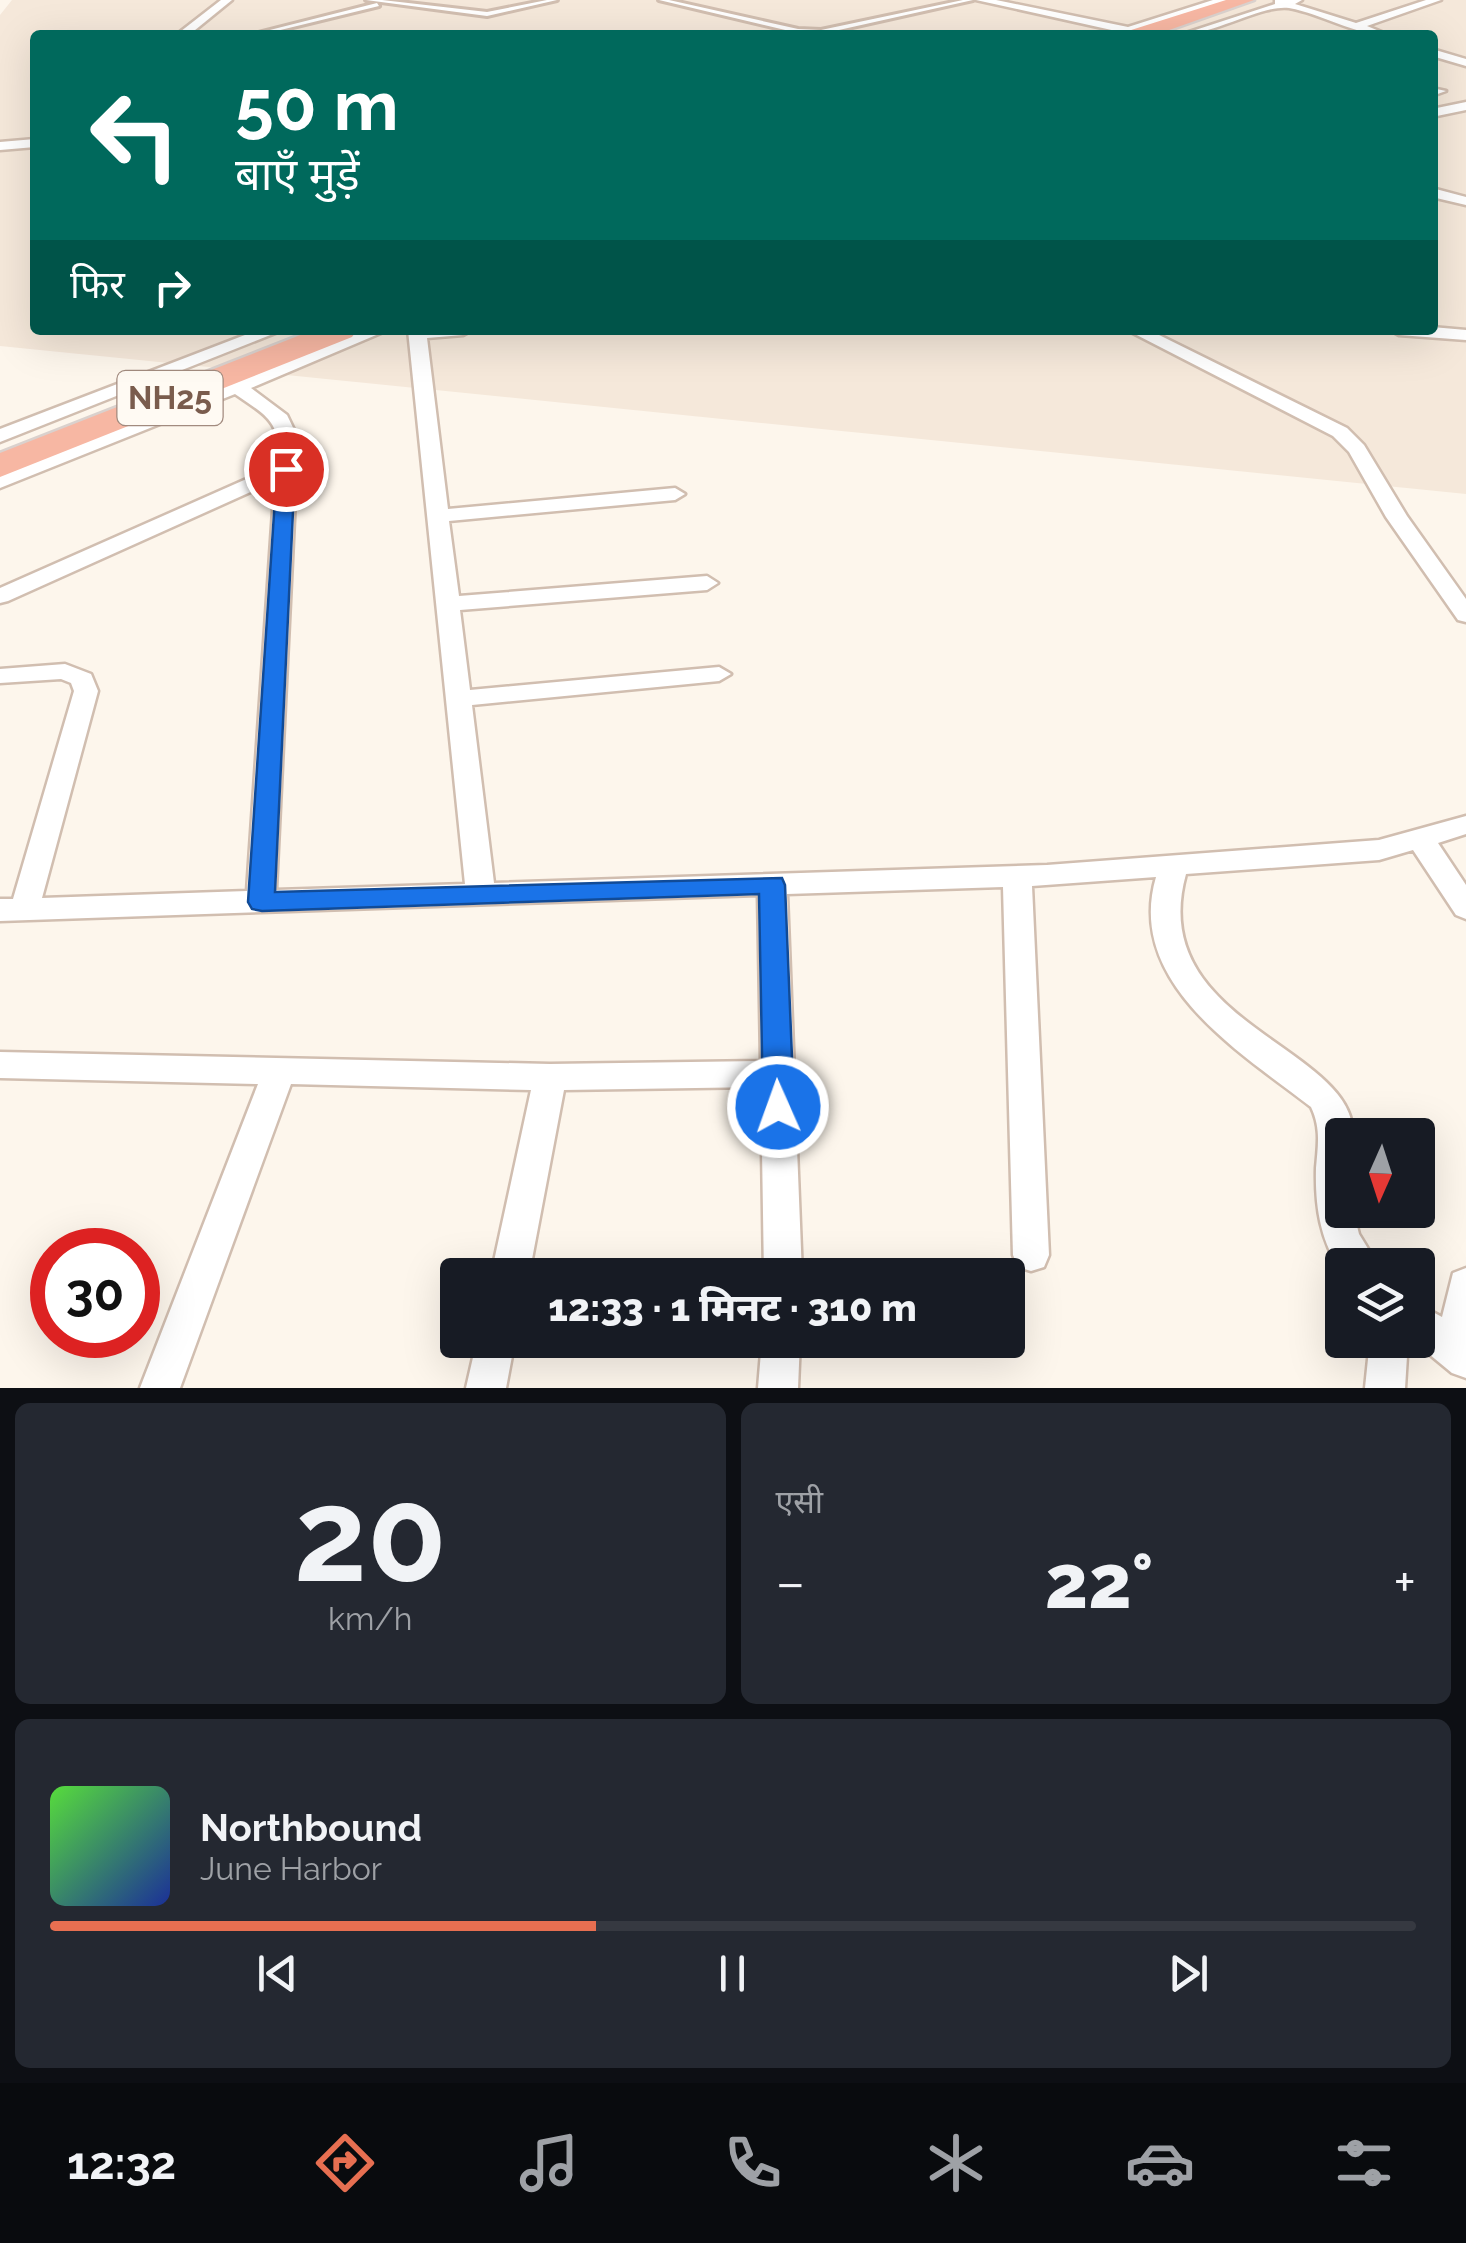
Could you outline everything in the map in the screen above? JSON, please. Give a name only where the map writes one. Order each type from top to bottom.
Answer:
[{"type":"highway","points":[[1139,30],[1245,0]]},
{"type":"highway","points":[[1178,30],[1281,1]]},
{"type":"highway","name":"NH25","points":[[0,450],[291,335]]},
{"type":"highway","name":"NH25","points":[[0,466],[328,335]]},
{"type":"street","points":[[188,30],[227,0]]},
{"type":"street","points":[[981,0],[1123,30]]},
{"type":"street","points":[[1138,30],[1224,0]]},
{"type":"street","points":[[1347,30],[1436,0]]},
{"type":"street","points":[[1200,30],[1281,1],[1368,30]]},
{"type":"street","points":[[1438,55],[1466,50]]},
{"type":"street","points":[[1438,56],[1466,63]]},
{"type":"street","points":[[1438,112],[1466,106]]},
{"type":"street","points":[[0,146],[30,144]]},
{"type":"street","points":[[1438,194],[1466,201]]},
{"type":"street","points":[[1438,333],[1466,335]]},
{"type":"street","points":[[0,436],[261,335]]},
{"type":"street","points":[[0,482],[367,335]]},
{"type":"street","points":[[418,335],[481,895]]},
{"type":"street","points":[[1146,335],[1340,432],[1357,448],[1397,516],[1466,615]]},
{"type":"street","points":[[237,387],[289,430],[292,442],[286,469],[262,902]]},
{"type":"street","points":[[0,596],[286,469]]},
{"type":"street","points":[[438,516],[674,494]]},
{"type":"street","points":[[448,604],[707,583]]},
{"type":"street","points":[[0,676],[65,672],[82,679],[86,692],[13,909],[1018,876],[1379,850],[1466,825]]},
{"type":"street","points":[[459,699],[719,674]]},
{"type":"street","points":[[1420,838],[1466,908]]},
{"type":"street","points":[[1174,865],[1163,913],[1167,937],[1198,994],[1323,1098],[1332,1112],[1336,1124],[1334,1215],[1347,1248]]},
{"type":"street","points":[[1018,876],[1030,1254]]},
{"type":"street","points":[[772,885],[783,1258]]},
{"type":"street","points":[[0,1065],[550,1077],[778,1074]]},
{"type":"street","points":[[160,1388],[279,1071]]},
{"type":"street","points":[[513,1258],[550,1077]]},
{"type":"street","points":[[1460,1356],[1466,1285]]},
{"type":"street","points":[[1435,1336],[1460,1356]]},
{"type":"street","points":[[486,1388],[492,1358]]},
{"type":"street","points":[[778,1388],[780,1358]]},
{"type":"street","points":[[1386,1388],[1388,1358]]},
{"type":"lane","points":[[368,0],[487,14],[554,0]]},
{"type":"lane","points":[[662,0],[811,30]]},
{"type":"lane","points":[[830,30],[970,0]]},
{"type":"lane","points":[[273,30],[387,2]]},
{"type":"shaded area","points":[[12,0],[1466,0],[1466,494],[0,346],[0,15]]},
{"type":"route","points":[[286,469],[262,902],[772,885],[778,1107]]}]
